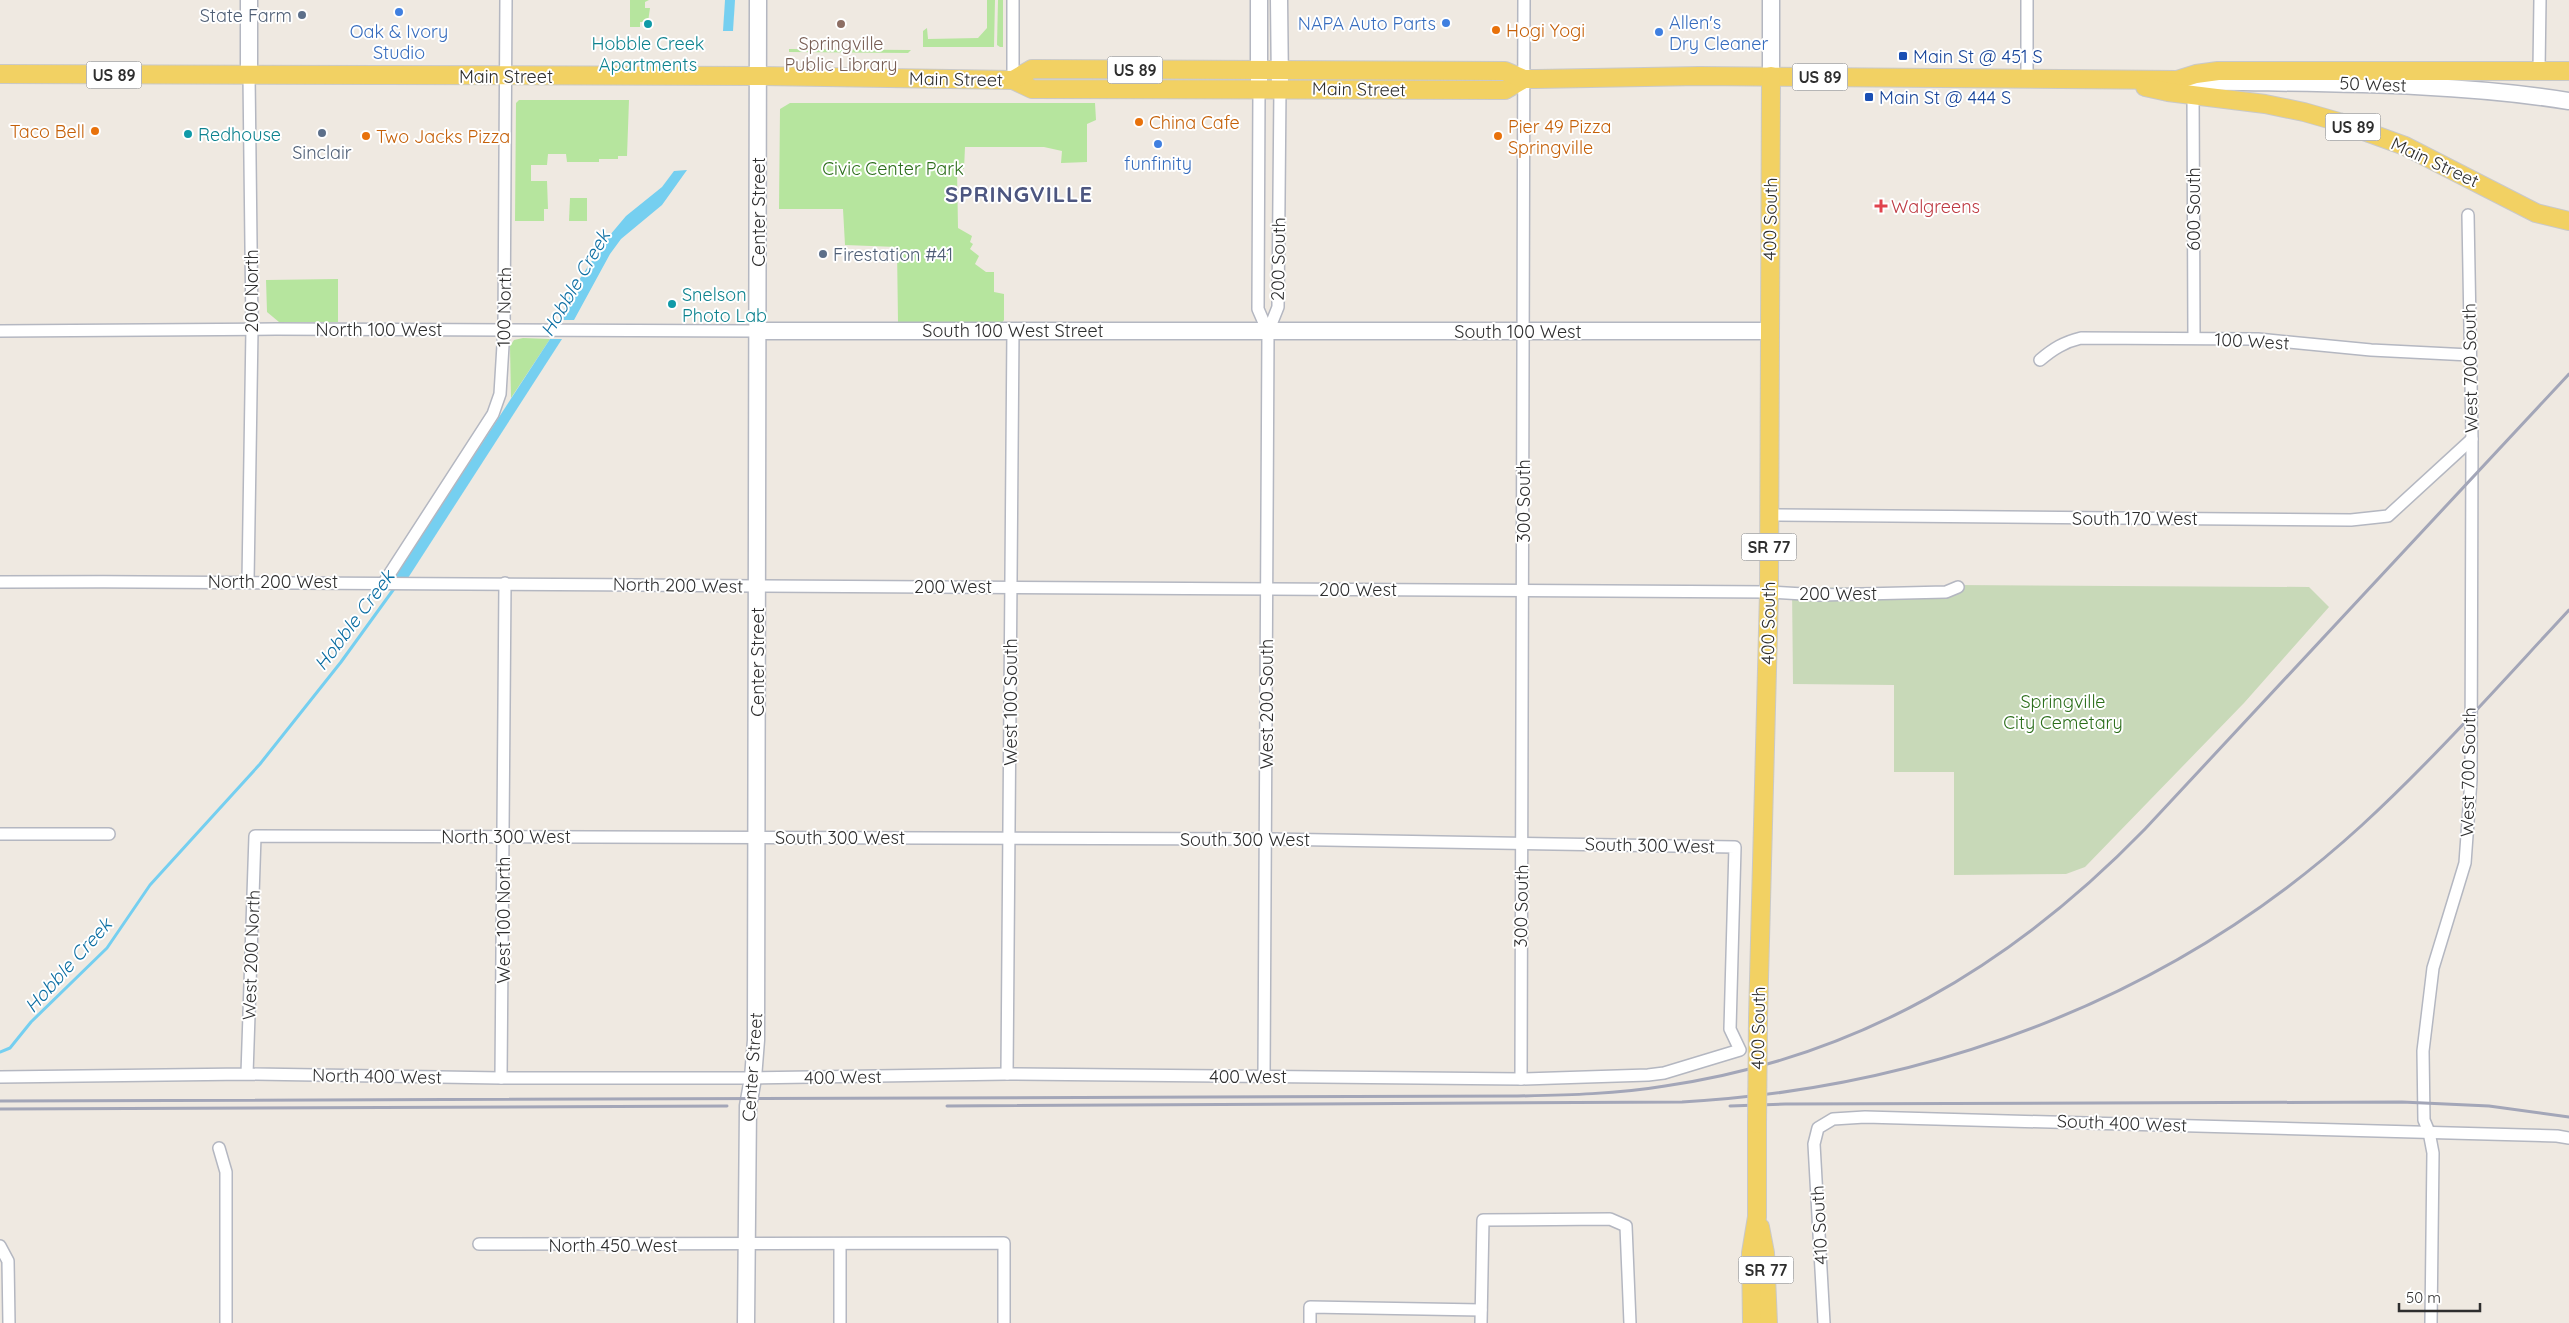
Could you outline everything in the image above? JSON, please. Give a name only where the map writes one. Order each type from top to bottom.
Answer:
[{"type":"main road","name":"Main Street","points":[[1013,80],[1032,70],[1505,71],[1524,79],[1771,76],[2060,79],[2121,80],[2153,89],[2188,86],[2304,112],[2346,125],[2426,156],[2536,213],[2569,221]]},
{"type":"main road","name":"Main Street","points":[[2188,86],[2196,74],[2218,71],[2569,71]]},
{"type":"main road","name":"Main Street","points":[[0,74],[758,76],[1013,80],[1032,89],[1280,88],[1505,90],[1524,79]]},
{"type":"main road","name":"400 South","points":[[1752,1323],[1751,1254],[1757,1217],[1758,1018],[1769,592],[1771,76]]},
{"type":"main road","name":"400 South","points":[[1757,1217],[1765,1253],[1768,1323]]},
{"type":"street","name":"200 North","points":[[248,581],[252,329],[249,0]]},
{"type":"street","name":"100 North","points":[[385,582],[493,414],[500,394],[504,329],[506,0]]},
{"type":"street","name":"Center Street","points":[[746,1323],[748,1106],[753,1078],[756,1040],[758,0]]},
{"type":"street","points":[[1013,0],[1013,80]]},
{"type":"street","name":"200 South","points":[[1259,0],[1258,309],[1268,332]]},
{"type":"street","name":"200 South","points":[[1268,332],[1278,307],[1279,0]]},
{"type":"street","name":"300 South","points":[[1521,1079],[1524,590],[1524,0]]},
{"type":"street","name":"400 South","points":[[1771,0],[1771,76]]},
{"type":"street","points":[[2027,0],[2027,79]]},
{"type":"street","points":[[2539,70],[2540,0]]},
{"type":"street","name":"50 West","points":[[2188,86],[2395,84],[2497,91],[2569,101]]},
{"type":"street","name":"600 South","points":[[2188,86],[2194,338]]},
{"type":"street","name":"West 700 South","points":[[2431,1323],[2433,1153],[2429,1132],[2424,1120],[2423,1051],[2433,968],[2465,863],[2470,780],[2472,439],[2468,215]]},
{"type":"street","name":"North 100 West","points":[[0,331],[252,329],[758,331]]},
{"type":"street","name":"South 100 West Street","points":[[758,331],[1013,329],[1268,332]]},
{"type":"street","name":"West 100 South","points":[[1008,1074],[1013,329]]},
{"type":"street","name":"South 100 West","points":[[1268,332],[1769,331]]},
{"type":"street","name":"West 200 South","points":[[1264,1076],[1268,332]]},
{"type":"street","name":"100 West","points":[[2040,360],[2055,348],[2068,341],[2081,338],[2258,339],[2371,350],[2470,355]]},
{"type":"street","name":"South 170 West","points":[[1768,515],[2342,520],[2388,516],[2472,439]]},
{"type":"street","name":"North 200 West","points":[[0,582],[248,581],[757,586]]},
{"type":"street","name":"West 100 North","points":[[501,1078],[505,583]]},
{"type":"street","name":"200 West","points":[[757,586],[1769,592],[1820,595],[1946,592],[1958,587]]},
{"type":"street","points":[[0,834],[109,834]]},
{"type":"street","name":"North 300 West","points":[[255,836],[756,837]]},
{"type":"street","name":"West 200 North","points":[[247,1074],[255,836]]},
{"type":"street","name":"South 300 West","points":[[756,837],[1265,839],[1735,847]]},
{"type":"street","name":"400 South","points":[[1735,847],[1730,1029],[1740,1050]]},
{"type":"street","name":"400 West","points":[[753,1078],[1008,1074],[1521,1079],[1664,1073],[1740,1050]]},
{"type":"street","name":"North 400 West","points":[[0,1077],[247,1074],[501,1078],[753,1078]]},
{"type":"street","name":"South 400 West","points":[[1818,1128],[1833,1119],[1865,1117],[2429,1132],[2569,1138]]},
{"type":"street","name":"410 South","points":[[1818,1128],[1814,1144],[1824,1323]]},
{"type":"street","points":[[219,1148],[226,1172],[226,1323]]},
{"type":"street","points":[[1481,1323],[1483,1220],[1610,1218],[1626,1226],[1630,1323]]},
{"type":"street","name":"North 450 West","points":[[480,1244],[746,1245],[1004,1243],[1004,1323]]},
{"type":"street","points":[[840,1244],[840,1323]]},
{"type":"street","points":[[0,1246],[8,1261],[9,1323]]},
{"type":"street","points":[[1310,1323],[1310,1307],[1482,1310]]},
{"type":"green space","points":[[630,0],[649,0],[645,2],[645,8],[650,8],[648,22],[640,22],[640,27],[630,27]]},
{"type":"green space","points":[[987,0],[995,0],[994,47],[923,47],[923,31],[927,28],[928,39],[978,38],[987,28]]},
{"type":"green space","points":[[998,0],[1003,0],[1003,47],[997,45]]},
{"type":"green space","points":[[789,49],[911,50],[908,53],[789,52]]},
{"type":"green space","points":[[519,100],[629,100],[627,156],[618,156],[618,159],[599,159],[599,162],[567,162],[566,154],[548,154],[547,165],[531,165],[531,181],[547,181],[548,209],[544,209],[544,221],[515,221],[516,103]]},
{"type":"green space","name":"Civic Center Park","points":[[790,103],[1095,103],[1096,120],[1087,124],[1087,162],[1061,163],[1062,151],[1044,147],[965,147],[964,169],[957,169],[958,228],[972,236],[970,242],[973,244],[970,249],[979,256],[975,264],[986,272],[994,272],[994,292],[1004,294],[1004,320],[1002,323],[898,322],[897,247],[845,245],[843,209],[779,209],[780,109]]},
{"type":"green space","points":[[570,198],[587,198],[587,221],[569,221]]},
{"type":"green space","points":[[338,279],[338,322],[279,322],[267,312],[266,280]]},
{"type":"green space","points":[[523,338],[550,339],[511,398],[510,346],[514,340]]},
{"type":"green space","name":"Springville City Cemetary","points":[[1956,585],[2309,587],[2329,607],[2244,703],[2085,867],[2066,874],[1954,875],[1954,772],[1894,772],[1894,685],[1793,684],[1792,587],[1945,589]]},
{"type":"water","points":[[725,0],[735,0],[733,31],[723,31]]},
{"type":"water","points":[[687,170],[662,205],[621,239],[610,254],[574,320],[559,320],[573,289],[605,241],[626,216],[662,187],[674,171]]},
{"type":"water","points":[[550,339],[562,339],[408,578],[394,578]]},
{"type":"waterway","name":"Hobble Creek","points":[[0,1052],[10,1048],[31,1022],[107,948],[150,885],[260,764],[341,662],[396,586]]},
{"type":"railway","points":[[0,1101],[1518,1096],[1574,1095],[1629,1091],[1735,1073],[1802,1053],[1866,1029],[1927,998],[1985,963],[2041,923],[2094,878],[2145,829],[2569,374]]},
{"type":"railway","points":[[947,1106],[1682,1102],[1776,1093],[1868,1077],[1958,1054],[2046,1023],[2130,985],[2211,939],[2288,886],[2361,826],[2415,774],[2569,610]]},
{"type":"railway","points":[[1730,1106],[1785,1104],[2402,1102],[2489,1106],[2569,1117]]},
{"type":"railway","points":[[0,1109],[727,1106]]},
{"type":"place","name":"Oak & Ivory Studio","points":[[399,12]]},
{"type":"place","name":"State Farm","points":[[302,15]]},
{"type":"place","name":"NAPA Auto Parts","points":[[1446,23]]},
{"type":"place","name":"Hobble Creek Apartments","points":[[648,24]]},
{"type":"place","name":"Springville Public Library","points":[[841,24]]},
{"type":"place","name":"Hogi Yogi","points":[[1496,30]]},
{"type":"place","name":"Allen's Dry Cleaner","points":[[1659,32]]},
{"type":"place","name":"Main St @ 451 S","points":[[1903,56]]},
{"type":"place","name":"Main St @ 444 S","points":[[1869,97]]},
{"type":"place","name":"China Cafe","points":[[1139,122]]},
{"type":"place","name":"Taco Bell","points":[[95,131]]},
{"type":"place","name":"Sinclair","points":[[322,133]]},
{"type":"place","name":"Redhouse","points":[[188,134]]},
{"type":"place","name":"Two Jacks Pizza","points":[[366,136]]},
{"type":"place","name":"Pier 49 Pizza Springville","points":[[1498,136]]},
{"type":"place","name":"funfinity","points":[[1158,144]]},
{"type":"place","name":"Walgreens","points":[[1881,206]]},
{"type":"place","name":"Firestation #41","points":[[823,254]]},
{"type":"place","name":"Snelson Photo Lab","points":[[672,304]]},
{"type":"district","name":"SPRINGVILLE","points":[[1019,194]]}]
